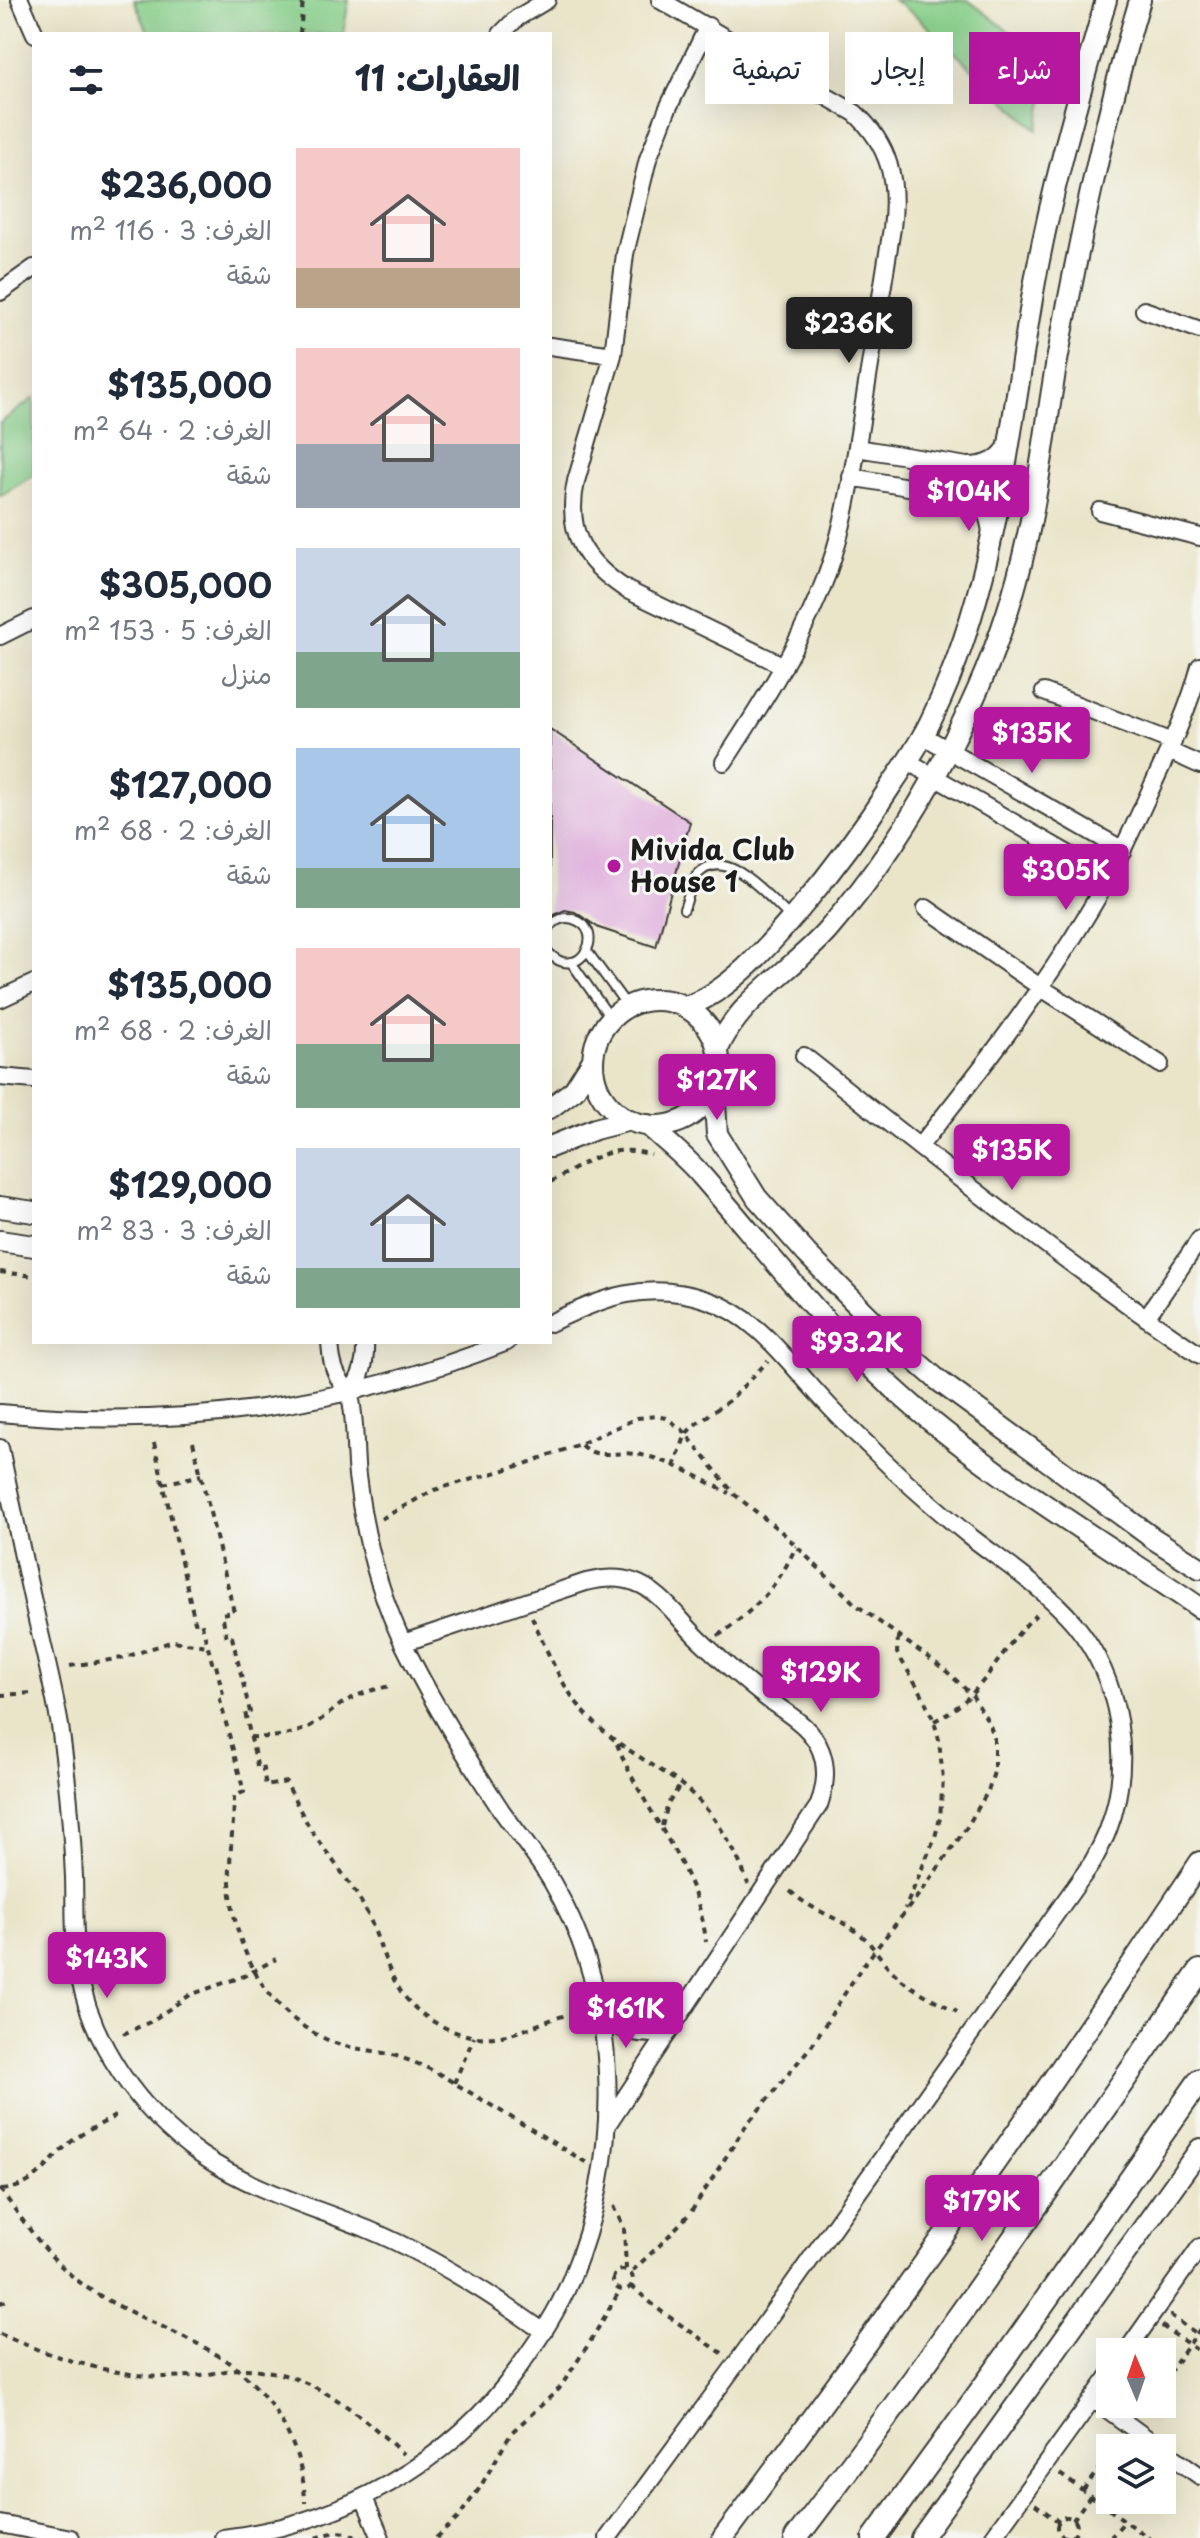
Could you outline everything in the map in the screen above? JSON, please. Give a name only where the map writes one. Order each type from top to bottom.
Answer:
[{"type":"main road","points":[[796,2538],[959,2315],[1200,1971]]},
{"type":"main road","points":[[874,2538],[1200,2080]]},
{"type":"street","points":[[20,0],[34,32]]},
{"type":"street","points":[[503,32],[517,18],[547,0]]},
{"type":"street","points":[[660,0],[855,113],[878,140],[894,179],[895,208],[857,448],[825,579],[784,666],[724,762]]},
{"type":"street","points":[[685,1007],[723,988],[791,919],[834,869],[907,761],[933,716],[961,645],[990,541],[1034,285],[1069,130],[1106,0]]},
{"type":"street","points":[[718,1049],[736,1019],[826,932],[852,901],[936,777],[1000,635],[1027,540],[1087,202],[1118,74],[1140,0]]},
{"type":"street","points":[[708,26],[667,110],[648,159],[625,254],[613,355],[572,498],[573,519],[587,556],[607,577],[627,590],[784,666]]},
{"type":"street","points":[[0,292],[32,269]]},
{"type":"street","points":[[1144,310],[1200,330]]},
{"type":"street","points":[[552,346],[613,355]]},
{"type":"street","points":[[857,448],[975,466],[998,458],[1008,446],[1010,437]]},
{"type":"street","points":[[851,477],[973,500],[987,512],[990,541]]},
{"type":"street","points":[[1100,511],[1200,537]]},
{"type":"street","points":[[0,636],[32,620]]},
{"type":"street","points":[[919,1147],[983,1066],[1092,908],[1123,850],[1171,746],[1200,666]]},
{"type":"street","points":[[1044,692],[1171,746],[1200,765]]},
{"type":"street","points":[[922,735],[1123,850]]},
{"type":"street","points":[[907,761],[1108,877]]},
{"type":"street","points":[[926,908],[1040,987],[1160,1064]]},
{"type":"street","points":[[0,999],[32,984]]},
{"type":"street","points":[[1200,1568],[1154,1539],[939,1381],[894,1342],[807,1254],[757,1198],[717,1134],[714,1090],[719,1070],[718,1049],[712,1032],[701,1017],[685,1007],[657,1000],[628,1007],[611,1019],[596,1045],[593,1060],[594,1075],[607,1102],[639,1123],[699,1173],[767,1255],[892,1387],[933,1423],[1054,1511],[1200,1608]]},
{"type":"street","points":[[804,1056],[919,1147],[1200,1355]]},
{"type":"street","points":[[552,1106],[574,1090],[593,1060]]},
{"type":"street","points":[[0,1077],[32,1080]]},
{"type":"street","points":[[552,1146],[595,1129],[639,1123],[668,1125],[686,1118],[702,1106],[714,1090]]},
{"type":"street","points":[[0,1207],[32,1212]]},
{"type":"street","points":[[1146,1318],[1200,1239]]},
{"type":"street","points":[[0,1241],[32,1246]]},
{"type":"street","points":[[552,1322],[615,1295],[646,1290],[678,1292],[709,1300],[738,1314],[763,1333],[889,1466],[966,1533],[1049,1598],[1074,1624],[1095,1654],[1110,1687],[1119,1722],[1122,1758],[1112,1818],[1092,1863],[736,2364],[608,2538]]},
{"type":"street","points":[[223,2538],[306,2522],[364,2498],[417,2467],[466,2428],[508,2383],[544,2332],[570,2281],[585,2241],[602,2173],[608,2123],[608,2069],[601,2014],[589,1968],[551,1881],[465,1753],[403,1643],[375,1567],[365,1528],[357,1479],[350,1393],[333,1367],[330,1344]]},
{"type":"street","points":[[350,1393],[362,1374],[365,1344]]},
{"type":"street","points":[[0,1413],[67,1419],[172,1418],[291,1405],[350,1393],[501,1344]]},
{"type":"street","points":[[0,1448],[59,1724],[71,1828],[73,1925],[78,1971],[91,2014],[110,2056],[135,2094],[166,2126],[201,2154],[239,2178],[279,2197],[357,2225],[415,2251],[503,2303],[544,2332]]},
{"type":"street","points":[[403,1643],[586,1582],[602,1578],[635,1582],[650,1590],[705,1645],[811,1733],[821,1750],[826,1768],[825,1787],[819,1805],[608,2123]]},
{"type":"street","points":[[723,2538],[966,2205],[1200,1862]]},
{"type":"street","points":[[601,2014],[624,2031],[653,2035],[667,2032]]},
{"type":"street","points":[[921,2538],[1200,2149]]},
{"type":"street","points":[[1136,2338],[1200,2247]]},
{"type":"street","points":[[992,2538],[1096,2395]]},
{"type":"street","points":[[1093,2399],[1141,2434]]},
{"type":"street","points":[[1176,2459],[1200,2476]]},
{"type":"street","points":[[364,2498],[381,2538]]},
{"type":"street","points":[[0,2524],[71,2538]]},
{"type":"lane","points":[[684,909],[696,875],[708,867],[724,864],[739,870],[791,919]]},
{"type":"lane","points":[[552,924],[568,917],[577,920],[589,933],[590,942],[587,951],[578,960],[562,962],[552,957]]},
{"type":"lane","points":[[587,951],[628,1007]]},
{"type":"lane","points":[[571,962],[611,1019]]},
{"type":"path","points":[[300,32],[303,0]]},
{"type":"path","points":[[552,1181],[585,1161],[612,1151],[655,1156]]},
{"type":"path","points":[[0,1272],[32,1276]]},
{"type":"path","points":[[674,1467],[686,1434],[700,1419],[730,1400],[779,1350]]},
{"type":"path","points":[[365,1528],[434,1490],[507,1470],[646,1416],[666,1418],[675,1422],[686,1434],[735,1495],[796,1546],[835,1585],[898,1637],[944,1669],[972,1695],[994,1736],[994,1772],[979,1809],[924,1888],[875,1950],[812,2045],[745,2127],[691,2212],[661,2244],[628,2271],[619,2270],[614,2274],[614,2286],[620,2290]]},
{"type":"path","points":[[193,1442],[234,1612],[222,1614],[227,1638],[232,1637],[250,1712],[245,1712],[257,1765],[262,1764],[266,1786],[286,1782],[309,1826],[357,1896],[399,1989],[411,2004],[432,2020],[456,2033],[474,2037],[505,2037],[567,2014],[601,2014]]},
{"type":"path","points":[[154,1443],[195,1622],[201,1621],[212,1662],[215,1661],[224,1698],[220,1700],[244,1792],[234,1796],[230,1882],[237,1928],[264,1988],[283,2009],[321,2037],[417,2063],[602,2173]]},
{"type":"path","points":[[580,1444],[597,1454],[641,1454],[735,1495]]},
{"type":"path","points":[[163,1484],[201,1475]]},
{"type":"path","points":[[705,1645],[744,1618],[769,1593],[796,1546]]},
{"type":"path","points":[[526,1602],[563,1684],[587,1716],[616,1743],[681,1784],[707,1811],[729,1842],[754,1901]]},
{"type":"path","points":[[934,1721],[972,1695],[995,1668],[1017,1634],[1036,1615]]},
{"type":"path","points":[[898,1637],[897,1653],[934,1721],[942,1759],[940,1818],[904,1912]]},
{"type":"path","points":[[70,1666],[123,1658],[173,1641],[207,1646]]},
{"type":"path","points":[[250,1737],[266,1738],[297,1732],[312,1726],[361,1694],[391,1686]]},
{"type":"path","points":[[0,1695],[33,1693]]},
{"type":"path","points":[[616,1743],[630,1776],[684,1872],[705,1933],[706,1973]]},
{"type":"path","points":[[662,1828],[668,1804],[681,1784]]},
{"type":"path","points":[[790,1891],[817,1912],[849,1926],[904,1982],[957,2012]]},
{"type":"path","points":[[123,2034],[159,2017],[190,1995],[254,1971],[276,1959]]},
{"type":"path","points":[[454,2083],[474,2037]]},
{"type":"path","points":[[0,2190],[13,2189],[36,2177],[74,2140],[115,2116]]},
{"type":"path","points":[[0,2190],[31,2234],[78,2280],[134,2315],[210,2350],[237,2369],[265,2398],[288,2433],[302,2475],[306,2522]]},
{"type":"path","points":[[614,2206],[624,2228],[628,2271],[633,2282],[631,2286]]},
{"type":"path","points":[[631,2286],[651,2304],[736,2364]]},
{"type":"path","points":[[436,2538],[457,2519],[479,2489],[512,2432],[559,2389],[620,2290],[631,2286]]},
{"type":"path","points":[[1155,2312],[1199,2333],[1176,2363]]},
{"type":"path","points":[[1155,2312],[1200,2352]]},
{"type":"path","points":[[0,2334],[77,2362],[137,2375],[187,2376],[237,2369],[278,2373],[298,2379],[334,2396],[367,2420],[417,2467]]},
{"type":"path","points":[[1047,2464],[1149,2538]]},
{"type":"path","points":[[1083,2490],[1096,2473]]},
{"type":"path","points":[[1024,2495],[1059,2522]]},
{"type":"path","points":[[1073,2520],[1090,2495]]},
{"type":"path","points":[[1064,2516],[1073,2520],[1078,2525],[1074,2533],[1068,2538],[1061,2536],[1056,2529],[1059,2522],[1064,2516]]},
{"type":"path","points":[[1110,2538],[1125,2521]]},
{"type":"path","points":[[316,2538],[339,2531],[358,2538]]},
{"type":"path","points":[[1074,2533],[1081,2538]]},
{"type":"green space","points":[[134,0],[349,0],[343,32],[148,32]]},
{"type":"green space","points":[[893,0],[968,0],[1010,32],[969,32],[969,66],[953,51],[953,32],[933,32]]},
{"type":"green space","points":[[1009,104],[1043,104],[1037,130]]},
{"type":"green space","points":[[32,399],[32,476],[0,496],[0,423]]},
{"type":"building","name":"Mivida Club House 1","points":[[552,730],[690,822],[656,947],[599,928],[575,912],[565,910],[552,916]]},
{"type":"place","name":"Mivida Club House 1","points":[[614,866]]}]
